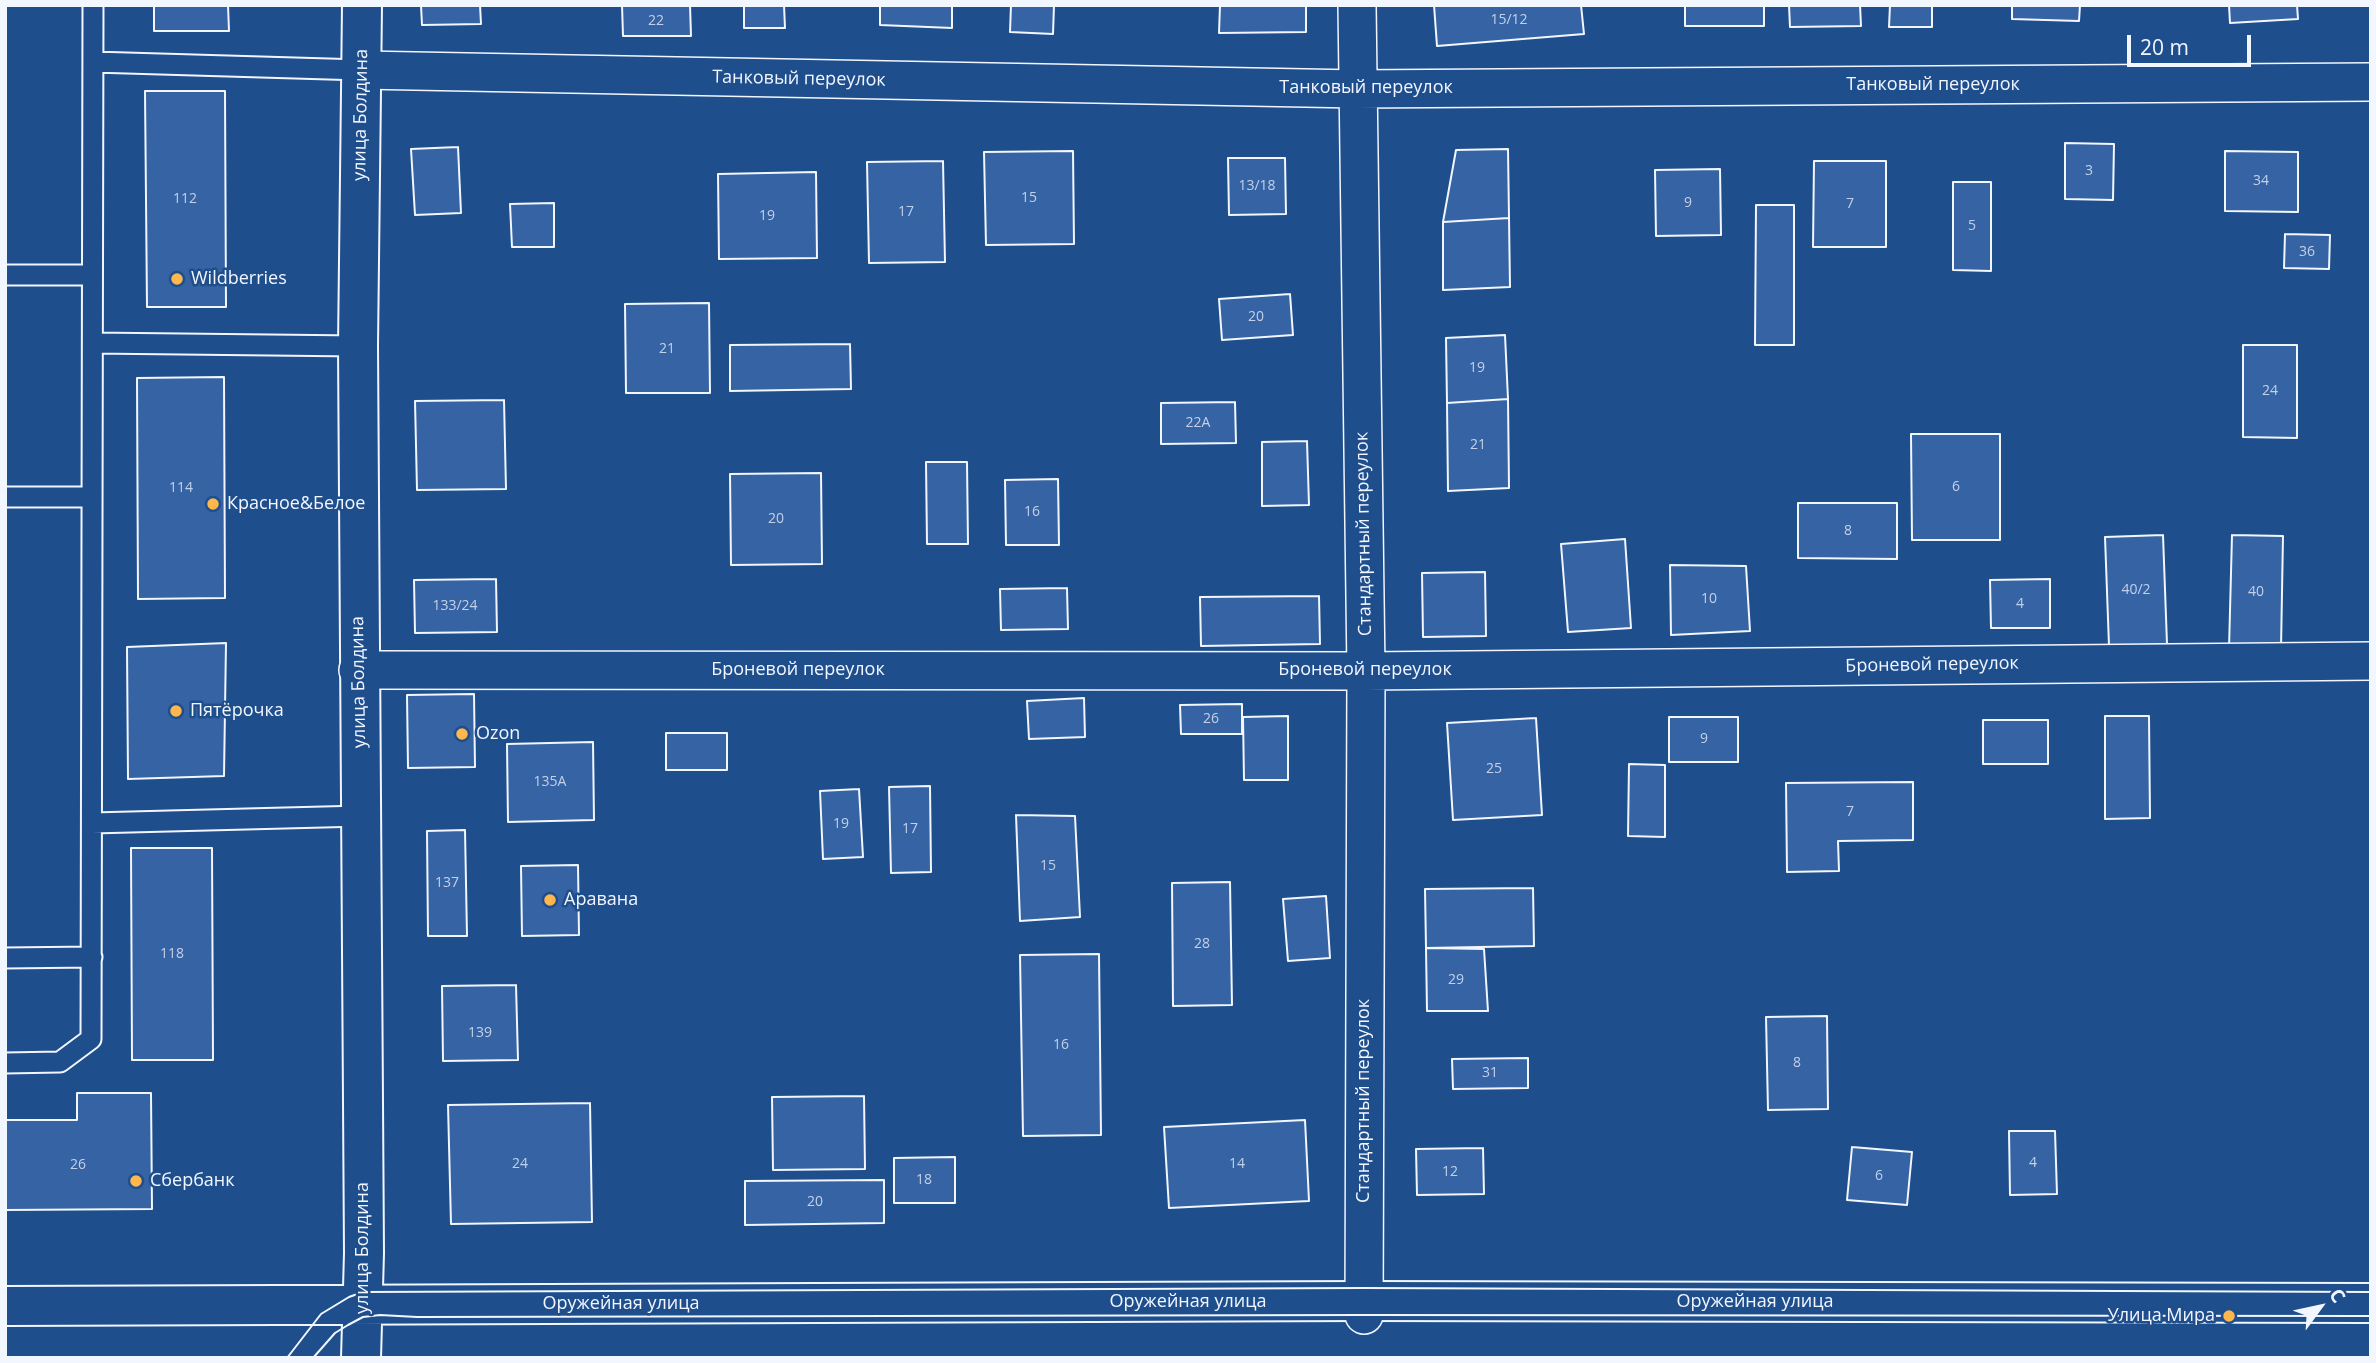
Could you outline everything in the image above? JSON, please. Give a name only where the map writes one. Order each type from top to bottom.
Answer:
[{"type":"street","name":"улица Болдина","points":[[361,1358],[362,816],[358,670],[358,346],[362,5]]},
{"type":"street","name":"Стандартный переулок","points":[[1357,5],[1366,671],[1364,1308]]},
{"type":"street","name":"Танковый переулок","points":[[362,70],[1357,89],[2371,82]]},
{"type":"street","name":"Броневой переулок","points":[[358,670],[1366,671],[2371,661]]},
{"type":"street","name":"Оружейная улица","points":[[5,1306],[1364,1308],[2371,1303]]},
{"type":"lane","points":[[5,1063],[60,1062],[91,1039],[93,5]]},
{"type":"lane","points":[[93,62],[362,70]]},
{"type":"lane","points":[[5,275],[92,275]]},
{"type":"lane","points":[[93,343],[358,346]]},
{"type":"lane","points":[[5,498],[92,497]]},
{"type":"lane","points":[[92,822],[362,816]]},
{"type":"lane","points":[[5,958],[92,957]]},
{"type":"building","points":[[154,5],[228,5],[229,31],[154,31]]},
{"type":"building","points":[[421,5],[480,5],[481,24],[422,25]]},
{"type":"building","points":[[622,5],[690,5],[691,36],[623,36]]},
{"type":"building","points":[[744,5],[784,5],[785,28],[744,28]]},
{"type":"building","points":[[880,5],[952,5],[952,28],[880,25]]},
{"type":"building","points":[[1011,5],[1054,5],[1053,34],[1010,32]]},
{"type":"building","points":[[1220,5],[1306,5],[1306,32],[1219,33]]},
{"type":"building","points":[[1434,5],[1581,5],[1584,34],[1437,46]]},
{"type":"building","points":[[1685,5],[1764,5],[1764,26],[1685,26]]},
{"type":"building","points":[[1789,5],[1860,5],[1861,26],[1790,27]]},
{"type":"building","points":[[1890,5],[1932,5],[1932,27],[1889,27]]},
{"type":"building","points":[[2012,5],[2080,5],[2079,21],[2012,19]]},
{"type":"building","points":[[2229,5],[2297,5],[2298,19],[2230,23]]},
{"type":"building","points":[[145,91],[225,91],[226,307],[147,307]]},
{"type":"building","points":[[2065,143],[2114,144],[2113,200],[2065,199]]},
{"type":"building","points":[[458,147],[461,213],[415,215],[411,149]]},
{"type":"building","points":[[1508,149],[1509,218],[1443,222],[1456,150]]},
{"type":"building","points":[[1073,151],[1074,244],[986,245],[984,152]]},
{"type":"building","points":[[2225,151],[2298,152],[2298,212],[2225,211]]},
{"type":"building","points":[[1228,158],[1285,158],[1286,214],[1229,215]]},
{"type":"building","points":[[943,161],[945,262],[869,263],[867,162]]},
{"type":"building","points":[[1814,161],[1886,161],[1886,247],[1813,247]]},
{"type":"building","points":[[1720,169],[1721,235],[1656,236],[1655,170]]},
{"type":"building","points":[[816,172],[817,258],[719,259],[718,174]]},
{"type":"building","points":[[1953,182],[1991,182],[1991,271],[1953,270]]},
{"type":"building","points":[[554,203],[554,247],[512,247],[510,204]]},
{"type":"building","points":[[1756,205],[1794,205],[1794,345],[1755,345]]},
{"type":"building","points":[[1509,218],[1510,287],[1443,290],[1443,222]]},
{"type":"building","points":[[2285,234],[2330,235],[2329,269],[2284,268]]},
{"type":"building","points":[[1290,294],[1293,335],[1222,340],[1219,299]]},
{"type":"building","points":[[709,303],[710,393],[626,393],[625,304]]},
{"type":"building","points":[[1505,335],[1508,399],[1447,403],[1446,338]]},
{"type":"building","points":[[850,344],[851,389],[730,391],[730,345]]},
{"type":"building","points":[[2243,345],[2297,345],[2297,438],[2243,437]]},
{"type":"building","points":[[224,377],[225,598],[138,599],[137,378]]},
{"type":"building","points":[[1508,399],[1509,488],[1448,491],[1447,403]]},
{"type":"building","points":[[504,400],[506,489],[417,490],[415,401]]},
{"type":"building","points":[[1235,402],[1236,443],[1161,444],[1161,403]]},
{"type":"building","points":[[1911,434],[2000,434],[2000,540],[1912,540]]},
{"type":"building","points":[[1307,441],[1309,505],[1262,506],[1262,442]]},
{"type":"building","points":[[926,462],[967,462],[968,544],[927,544]]},
{"type":"building","points":[[821,473],[822,564],[731,565],[730,474]]},
{"type":"building","points":[[1058,479],[1059,545],[1006,545],[1005,480]]},
{"type":"building","points":[[1798,503],[1897,503],[1897,559],[1798,558]]},
{"type":"building","points":[[2163,535],[2167,644],[2109,646],[2105,537]]},
{"type":"building","points":[[2232,535],[2283,536],[2281,649],[2229,649]]},
{"type":"building","points":[[1625,539],[1631,628],[1568,632],[1561,544]]},
{"type":"building","points":[[1670,565],[1746,566],[1750,631],[1671,635]]},
{"type":"building","points":[[1485,572],[1486,636],[1423,637],[1422,573]]},
{"type":"building","points":[[496,579],[497,632],[415,633],[414,580]]},
{"type":"building","points":[[2050,579],[2050,628],[1991,628],[1990,580]]},
{"type":"building","points":[[1067,588],[1068,629],[1001,630],[1000,589]]},
{"type":"building","points":[[1319,596],[1320,644],[1201,646],[1200,597]]},
{"type":"building","name":"Пятёрочка","points":[[226,643],[224,776],[128,779],[127,647]]},
{"type":"building","points":[[474,694],[475,767],[408,768],[407,695]]},
{"type":"building","points":[[1084,698],[1085,737],[1029,739],[1027,701]]},
{"type":"building","points":[[1242,704],[1242,734],[1181,734],[1180,705]]},
{"type":"building","points":[[1288,716],[1288,780],[1244,780],[1243,717]]},
{"type":"building","points":[[2105,716],[2149,716],[2150,818],[2105,819]]},
{"type":"building","points":[[1669,717],[1738,717],[1738,762],[1669,762]]},
{"type":"building","points":[[1536,718],[1542,815],[1453,820],[1447,723]]},
{"type":"building","points":[[1983,720],[2048,720],[2048,764],[1983,764]]},
{"type":"building","points":[[666,733],[727,733],[727,770],[666,770]]},
{"type":"building","points":[[593,742],[594,820],[508,822],[507,744]]},
{"type":"building","points":[[1629,764],[1665,765],[1665,837],[1628,836]]},
{"type":"building","points":[[1913,782],[1913,840],[1838,841],[1839,871],[1787,872],[1786,783]]},
{"type":"building","points":[[930,786],[931,872],[891,873],[889,787]]},
{"type":"building","points":[[859,789],[863,857],[823,859],[820,791]]},
{"type":"building","points":[[1016,815],[1075,816],[1080,917],[1020,921]]},
{"type":"building","points":[[465,830],[467,936],[428,936],[427,831]]},
{"type":"building","points":[[131,848],[212,848],[213,1060],[132,1060]]},
{"type":"building","name":"Аравана","points":[[578,865],[579,935],[522,936],[521,866]]},
{"type":"building","points":[[1230,882],[1232,1005],[1173,1006],[1172,883]]},
{"type":"building","points":[[1533,888],[1534,946],[1426,948],[1425,889]]},
{"type":"building","points":[[1326,896],[1330,958],[1288,961],[1283,899]]},
{"type":"building","points":[[1426,948],[1484,949],[1488,1011],[1427,1011]]},
{"type":"building","points":[[1099,954],[1101,1135],[1023,1136],[1020,955]]},
{"type":"building","points":[[516,985],[518,1060],[443,1061],[442,986]]},
{"type":"building","points":[[1827,1016],[1828,1109],[1768,1110],[1766,1017]]},
{"type":"building","points":[[1528,1058],[1528,1088],[1453,1089],[1452,1059]]},
{"type":"building","points":[[77,1093],[151,1093],[152,1209],[5,1210],[5,1120],[77,1120]]},
{"type":"building","points":[[864,1096],[865,1169],[773,1170],[772,1097]]},
{"type":"building","points":[[590,1103],[592,1222],[451,1224],[448,1105]]},
{"type":"building","points":[[1305,1120],[1309,1201],[1169,1208],[1164,1127]]},
{"type":"building","points":[[2009,1131],[2055,1131],[2057,1194],[2010,1195]]},
{"type":"building","points":[[1852,1147],[1912,1152],[1907,1205],[1847,1200]]},
{"type":"building","points":[[1483,1148],[1484,1194],[1417,1195],[1416,1149]]},
{"type":"building","points":[[955,1157],[955,1203],[894,1203],[894,1158]]},
{"type":"building","points":[[884,1180],[884,1223],[745,1225],[745,1181]]},
{"type":"tram line","points":[[287,1358],[321,1314],[363,1292],[1363,1288],[2371,1292]]},
{"type":"tram line","points":[[313,1358],[335,1333],[363,1317],[380,1315],[2371,1316]]},
{"type":"place","name":"Wildberries","points":[[177,279]]},
{"type":"place","name":"Красное&Белое","points":[[213,504]]},
{"type":"place","name":"Пятёрочка","points":[[176,711]]},
{"type":"place","name":"Ozon","points":[[462,734]]},
{"type":"place","name":"Аравана","points":[[550,900]]},
{"type":"place","name":"Сбербанк","points":[[136,1181]]},
{"type":"place","name":"Улица Мира","points":[[2229,1316]]}]
